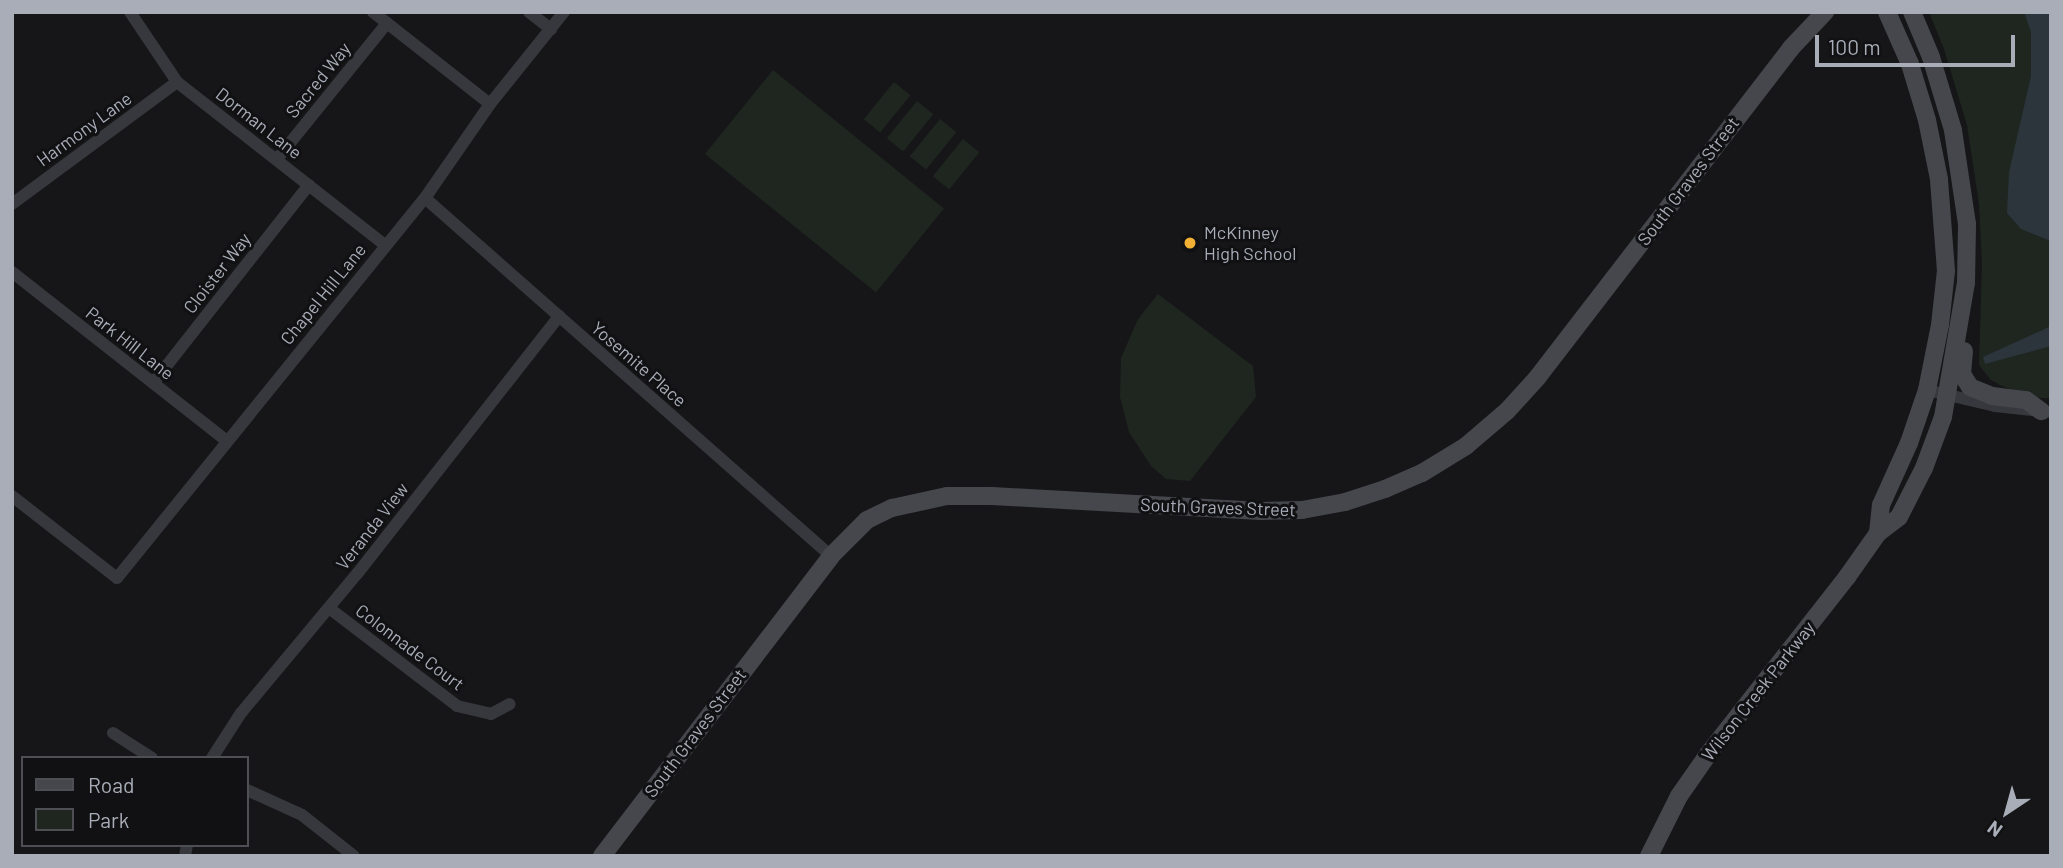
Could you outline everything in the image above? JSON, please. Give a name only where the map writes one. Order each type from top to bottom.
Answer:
[{"type":"main road","name":"South Graves Street","points":[[602,856],[831,556],[867,520],[891,508],[947,496],[1290,511],[1361,498],[1422,473],[1477,437],[1528,388],[1791,48],[1825,12]]},
{"type":"main road","name":"Wilson Creek Parkway","points":[[1878,533],[1881,505],[1909,443],[1927,390],[1944,295],[1942,202],[1927,120],[1910,64],[1887,12]]},
{"type":"main road","name":"Wilson Creek Parkway","points":[[1648,856],[1668,815],[1696,771],[1847,577],[1878,533],[1899,517],[1943,417],[1965,292],[1969,257],[1967,224],[1960,163],[1950,118],[1931,57],[1912,12]]},
{"type":"main road","points":[[1967,224],[1972,268],[1964,379],[1970,387],[1984,394],[2026,400],[2046,412]]},
{"type":"street","name":"Dorman Lane","points":[[130,12],[177,82],[385,244]]},
{"type":"street","points":[[373,12],[490,104]]},
{"type":"street","points":[[529,12],[551,29]]},
{"type":"street","name":"Chapel Hill Lane","points":[[12,496],[117,578],[385,244],[425,198],[490,104],[564,12]]},
{"type":"street","name":"Sacred Way","points":[[276,159],[387,23]]},
{"type":"street","name":"Harmony Lane","points":[[12,204],[177,82]]},
{"type":"street","name":"Cloister Way","points":[[153,383],[309,185]]},
{"type":"street","name":"Yosemite Place","points":[[425,198],[831,556]]},
{"type":"street","name":"Park Hill Lane","points":[[12,272],[227,441]]},
{"type":"street","name":"Veranda View","points":[[213,756],[241,713],[329,608],[559,316]]},
{"type":"street","points":[[1927,390],[2003,408],[2046,412]]},
{"type":"street","name":"Colonnade Court","points":[[329,608],[457,706],[491,714],[510,704]]},
{"type":"street","points":[[113,733],[149,756]]},
{"type":"street","points":[[248,790],[302,816],[354,856]]},
{"type":"green space","points":[[1929,12],[2051,12],[2051,398],[2034,398],[2002,386],[1991,380],[1979,365],[1982,263],[1979,204],[1967,125],[1944,49]]},
{"type":"green space","points":[[773,70],[944,208],[876,292],[705,154]]},
{"type":"green space","points":[[894,82],[910,95],[880,133],[864,119]]},
{"type":"green space","points":[[917,101],[933,114],[903,152],[887,138]]},
{"type":"green space","points":[[940,119],[956,132],[926,170],[910,156]]},
{"type":"green space","points":[[963,139],[979,152],[949,190],[933,176]]},
{"type":"green space","points":[[1158,294],[1253,366],[1256,397],[1190,481],[1166,479],[1151,466],[1129,432],[1120,397],[1121,358],[1138,319]]},
{"type":"shaded area","points":[[2024,12],[2051,12],[2051,241],[2021,229],[2007,213],[2009,172],[2031,76],[2031,32]]},
{"type":"shaded area","points":[[2051,326],[2051,346],[1985,364],[1983,357]]},
{"type":"place","name":"McKinney High School","points":[[1190,243]]}]
